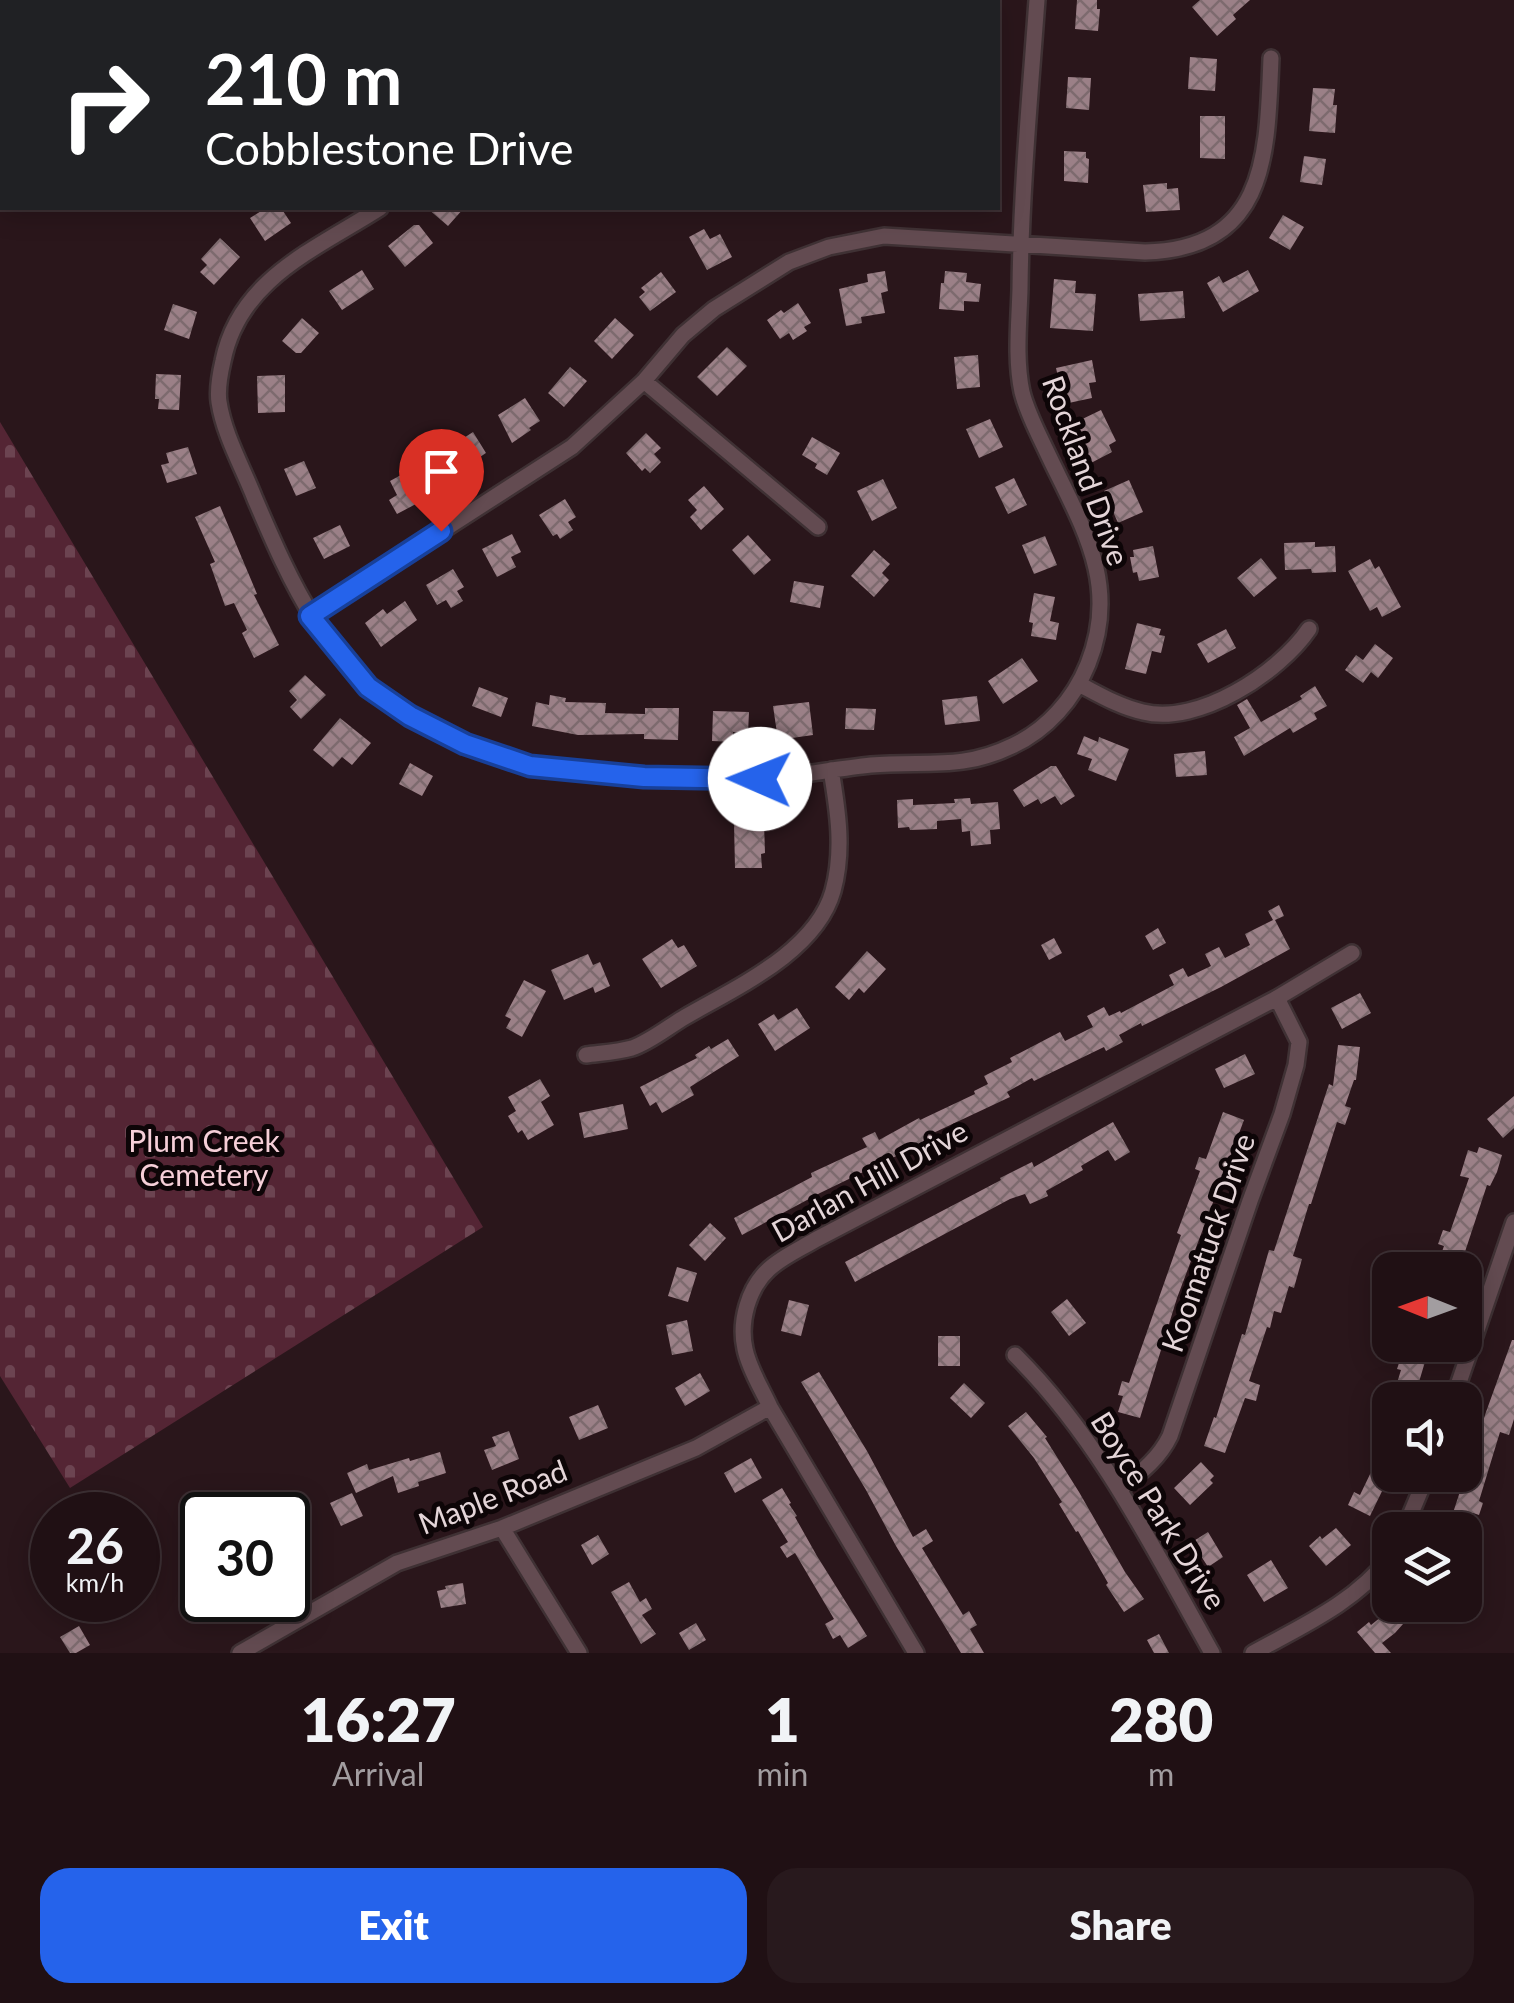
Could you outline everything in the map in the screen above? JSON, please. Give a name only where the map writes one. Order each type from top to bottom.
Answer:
[{"type":"street","name":"Rockland Drive","points":[[377,210],[278,272],[254,294],[238,318],[224,356],[218,400],[285,570],[310,616],[368,687],[410,716],[465,744],[530,766],[644,777],[760,779],[875,764],[960,764],[1012,747],[1046,724],[1079,684],[1097,636],[1101,602],[1094,554],[1034,426],[1022,394],[1018,361],[1020,242],[1037,0]]},
{"type":"street","points":[[310,616],[572,447],[714,310],[789,262],[830,246],[884,236],[1145,252],[1170,251],[1212,237],[1250,198],[1261,171],[1268,136],[1271,58]]},
{"type":"street","points":[[644,381],[818,528]]},
{"type":"street","points":[[1079,684],[1146,713],[1184,713],[1233,692],[1281,661],[1309,630]]},
{"type":"street","points":[[586,1055],[632,1048],[772,966],[814,927],[833,892],[841,834],[832,770]]},
{"type":"street","name":"Darlan Hill Drive","points":[[916,1653],[770,1407],[745,1350],[748,1302],[756,1284],[769,1268],[815,1240],[1277,998],[1352,953]]},
{"type":"street","name":"Koomatuck Drive","points":[[1120,1488],[1146,1468],[1170,1436],[1282,1114],[1299,1051],[1277,998]]},
{"type":"street","points":[[1459,1382],[1514,1222]]},
{"type":"street","name":"Boyce Park Drive","points":[[1015,1355],[1044,1384],[1120,1488],[1212,1653]]},
{"type":"street","name":"Maple Road","points":[[240,1653],[397,1563],[502,1528],[696,1448],[770,1407]]},
{"type":"street","points":[[502,1528],[579,1653]]},
{"type":"street","points":[[1252,1653],[1319,1617],[1372,1578]]},
{"type":"green space","name":"Plum Creek Cemetery","points":[[0,422],[483,1227],[70,1488],[0,1376]]},
{"type":"building","points":[[1077,0],[1097,0],[1098,31],[1075,29]]},
{"type":"building","points":[[1200,0],[1250,0],[1217,36],[1192,7]]},
{"type":"building","points":[[1190,57],[1217,59],[1215,91],[1188,89]]},
{"type":"building","points":[[1068,77],[1091,78],[1089,110],[1066,108]]},
{"type":"building","points":[[1313,88],[1335,89],[1335,133],[1309,131]]},
{"type":"building","points":[[1200,116],[1225,116],[1225,159],[1200,158]]},
{"type":"building","points":[[1064,151],[1086,152],[1088,183],[1064,181]]},
{"type":"building","points":[[1304,156],[1326,159],[1322,185],[1300,182]]},
{"type":"building","points":[[1167,183],[1167,189],[1178,188],[1180,210],[1146,212],[1143,185]]},
{"type":"building","points":[[263,210],[282,210],[291,223],[265,241],[250,218]]},
{"type":"building","points":[[429,210],[462,210],[448,226]]},
{"type":"building","points":[[1283,215],[1304,227],[1290,250],[1269,238]]},
{"type":"building","points":[[419,225],[433,243],[405,267],[388,246]]},
{"type":"building","points":[[704,229],[710,239],[720,234],[732,257],[707,270],[689,237]]},
{"type":"building","points":[[220,238],[240,257],[214,285],[200,272],[207,265],[201,259]]},
{"type":"building","points":[[362,270],[374,289],[342,310],[329,291]]},
{"type":"building","points":[[1248,270],[1259,291],[1223,312],[1207,283],[1219,276],[1223,283]]},
{"type":"building","points":[[885,271],[888,291],[881,293],[885,313],[861,317],[862,323],[846,326],[839,289],[868,282],[867,274]]},
{"type":"building","points":[[945,271],[967,273],[966,282],[981,284],[979,302],[964,301],[964,311],[939,309]]},
{"type":"building","points":[[661,272],[676,292],[650,311],[639,297],[645,292],[641,288]]},
{"type":"building","points":[[1054,279],[1076,281],[1075,293],[1096,294],[1093,331],[1050,328]]},
{"type":"building","points":[[1183,291],[1185,318],[1140,321],[1138,294]]},
{"type":"building","points":[[798,303],[811,323],[804,327],[807,331],[793,340],[789,333],[780,339],[767,320]]},
{"type":"building","points":[[173,304],[197,312],[189,339],[164,330]]},
{"type":"building","points":[[302,318],[319,333],[301,353],[296,353],[282,341]]},
{"type":"building","points":[[615,318],[634,335],[612,359],[594,341]]},
{"type":"building","points":[[727,347],[747,366],[717,396],[697,377]]},
{"type":"building","points":[[978,355],[980,387],[957,389],[954,357]]},
{"type":"building","points":[[1092,360],[1096,382],[1089,383],[1092,398],[1064,404],[1056,368]]},
{"type":"building","points":[[570,367],[587,381],[564,407],[548,393]]},
{"type":"building","points":[[156,374],[181,375],[179,410],[158,409]]},
{"type":"building","points":[[285,375],[285,412],[258,413],[257,376]]},
{"type":"building","points":[[525,398],[540,421],[512,443],[498,415]]},
{"type":"building","points":[[1101,410],[1116,441],[1109,445],[1112,452],[1091,463],[1072,424]]},
{"type":"building","points":[[990,419],[1003,447],[979,458],[966,429]]},
{"type":"building","points":[[444,432],[453,445],[473,432],[486,453],[413,498],[416,504],[397,514],[389,500],[397,495],[390,481],[430,459],[422,447]]},
{"type":"building","points":[[646,433],[661,448],[654,454],[661,462],[650,473],[645,468],[642,471],[626,453]]},
{"type":"building","points":[[812,437],[840,453],[827,475],[802,455]]},
{"type":"building","points":[[188,447],[197,474],[167,483],[161,465],[169,463],[166,453]]},
{"type":"building","points":[[304,461],[316,488],[296,496],[284,469]]},
{"type":"building","points":[[1014,478],[1027,505],[1008,514],[995,487]]},
{"type":"building","points":[[883,479],[897,508],[872,521],[857,491]]},
{"type":"building","points":[[1129,480],[1143,512],[1118,523],[1104,491]]},
{"type":"building","points":[[704,486],[724,509],[701,530],[690,517],[697,510],[688,500]]},
{"type":"building","points":[[565,499],[576,517],[568,522],[573,530],[560,539],[557,534],[553,536],[539,515]]},
{"type":"building","points":[[220,506],[257,594],[254,595],[279,645],[254,658],[234,603],[225,606],[210,564],[215,562],[195,517]]},
{"type":"building","points":[[340,525],[350,546],[324,559],[313,538]]},
{"type":"building","points":[[512,534],[521,552],[511,557],[516,567],[497,577],[482,549]]},
{"type":"building","points":[[748,535],[771,560],[754,575],[732,550]]},
{"type":"building","points":[[1045,536],[1057,565],[1034,574],[1022,545]]},
{"type":"building","points":[[1315,542],[1315,547],[1335,546],[1336,572],[1285,570],[1284,543]]},
{"type":"building","points":[[1153,546],[1159,577],[1139,581],[1130,557],[1134,557],[1133,550]]},
{"type":"building","points":[[874,550],[890,564],[882,573],[889,580],[874,597],[851,576]]},
{"type":"building","points":[[1261,558],[1277,578],[1254,597],[1237,578]]},
{"type":"building","points":[[1370,559],[1375,569],[1379,566],[1401,607],[1382,617],[1377,607],[1370,611],[1348,571]]},
{"type":"building","points":[[453,569],[464,587],[457,591],[463,601],[451,608],[446,600],[437,605],[426,585]]},
{"type":"building","points":[[794,581],[824,586],[820,608],[790,602]]},
{"type":"building","points":[[1034,593],[1055,597],[1050,621],[1059,623],[1056,640],[1031,636]]},
{"type":"building","points":[[405,601],[417,620],[381,647],[365,623],[383,609],[387,614]]},
{"type":"building","points":[[1137,623],[1161,629],[1159,635],[1165,636],[1161,653],[1152,651],[1146,674],[1125,669]]},
{"type":"building","points":[[1226,629],[1236,648],[1208,663],[1197,644]]},
{"type":"building","points":[[1375,644],[1393,658],[1378,678],[1371,672],[1363,683],[1345,670],[1356,655],[1363,660]]},
{"type":"building","points":[[1022,658],[1038,681],[1003,704],[988,681]]},
{"type":"building","points":[[305,675],[326,695],[301,719],[290,707],[297,700],[289,691]]},
{"type":"building","points":[[1315,686],[1327,706],[1314,713],[1317,719],[1293,733],[1290,728],[1244,756],[1234,737],[1250,728],[1237,705],[1247,699],[1261,722],[1302,699],[1300,696]]},
{"type":"building","points":[[479,687],[508,698],[501,717],[472,706]]},
{"type":"building","points":[[550,695],[566,698],[565,702],[606,703],[605,713],[645,714],[645,708],[679,708],[678,740],[644,739],[644,734],[578,735],[532,726],[536,702],[549,705]]},
{"type":"building","points":[[977,696],[980,721],[945,725],[942,700]]},
{"type":"building","points":[[809,702],[813,735],[778,740],[773,706]]},
{"type":"building","points":[[846,708],[876,709],[874,730],[845,729]]},
{"type":"building","points":[[713,711],[749,712],[748,733],[733,732],[733,742],[712,741]]},
{"type":"building","points":[[340,718],[371,743],[352,765],[342,757],[333,767],[313,750]]},
{"type":"building","points":[[1084,736],[1098,742],[1099,737],[1129,749],[1116,781],[1088,770],[1092,759],[1077,754]]},
{"type":"building","points":[[1205,751],[1207,775],[1176,777],[1174,754]]},
{"type":"building","points":[[410,763],[433,776],[422,796],[399,784]]},
{"type":"building","points":[[1056,766],[1075,796],[1061,805],[1055,796],[1024,807],[1013,790]]},
{"type":"building","points":[[970,798],[971,804],[998,802],[1000,829],[990,830],[991,844],[971,846],[970,831],[962,832],[961,819],[937,821],[937,829],[898,828],[897,800],[913,799],[913,805],[955,803],[954,799]]},
{"type":"building","points":[[734,823],[764,823],[762,868],[735,868]]},
{"type":"building","points":[[1279,905],[1284,916],[1275,920],[1290,949],[1119,1035],[1123,1042],[1106,1051],[1104,1047],[1034,1081],[1032,1078],[1007,1092],[1010,1097],[929,1135],[931,1139],[742,1235],[734,1218],[812,1177],[811,1173],[867,1147],[862,1138],[875,1132],[879,1140],[975,1094],[988,1084],[984,1076],[1012,1062],[1010,1058],[1060,1032],[1065,1041],[1093,1027],[1087,1016],[1104,1007],[1109,1016],[1121,1013],[1174,985],[1169,975],[1183,968],[1188,977],[1211,966],[1205,954],[1219,947],[1225,958],[1250,945],[1245,934],[1273,920],[1268,911]]},
{"type":"building","points":[[1158,928],[1166,943],[1153,950],[1145,936]]},
{"type":"building","points":[[1054,938],[1062,953],[1049,960],[1041,945]]},
{"type":"building","points":[[672,939],[678,948],[684,945],[697,966],[661,988],[642,959]]},
{"type":"building","points":[[867,951],[886,969],[864,993],[859,988],[849,1000],[835,987]]},
{"type":"building","points":[[588,954],[593,965],[600,962],[610,986],[595,993],[593,987],[564,1000],[551,970]]},
{"type":"building","points":[[524,980],[546,991],[522,1037],[506,1028],[511,1019],[505,1016]]},
{"type":"building","points":[[1360,993],[1371,1013],[1342,1029],[1331,1008]]},
{"type":"building","points":[[797,1008],[810,1028],[775,1051],[758,1024],[774,1014],[778,1020]]},
{"type":"building","points":[[728,1039],[739,1056],[690,1087],[694,1095],[662,1113],[656,1102],[650,1106],[640,1087]]},
{"type":"building","points":[[1338,1045],[1360,1047],[1356,1080],[1345,1106],[1351,1108],[1345,1125],[1337,1122],[1309,1204],[1293,1256],[1302,1259],[1294,1288],[1289,1286],[1281,1313],[1274,1311],[1249,1381],[1260,1385],[1256,1401],[1245,1398],[1225,1453],[1204,1446],[1242,1334],[1245,1335],[1269,1250],[1274,1251],[1329,1084],[1333,1086]]},
{"type":"building","points":[[1245,1054],[1255,1074],[1224,1088],[1215,1069]]},
{"type":"building","points":[[540,1079],[550,1096],[541,1102],[554,1125],[528,1140],[522,1130],[518,1133],[508,1116],[516,1111],[508,1097]]},
{"type":"building","points":[[1514,1096],[1514,1128],[1503,1138],[1487,1119]]},
{"type":"building","points":[[623,1104],[628,1129],[584,1138],[579,1113]]},
{"type":"building","points":[[1223,1112],[1244,1120],[1177,1298],[1140,1418],[1118,1412],[1122,1381],[1129,1383],[1181,1235],[1177,1233],[1200,1171],[1195,1169],[1199,1157],[1206,1159]]},
{"type":"building","points":[[1113,1122],[1130,1152],[1115,1161],[1108,1150],[1046,1191],[1048,1196],[1030,1204],[1025,1194],[1010,1199],[855,1282],[845,1262],[1000,1178],[1032,1162],[1034,1167]]},
{"type":"building","points":[[1479,1147],[1502,1155],[1497,1172],[1487,1185],[1465,1252],[1442,1252],[1444,1246],[1438,1244],[1443,1230],[1450,1232],[1469,1178],[1460,1176],[1468,1150],[1477,1153]]},
{"type":"building","points":[[710,1223],[726,1238],[705,1261],[689,1245]]},
{"type":"building","points":[[677,1267],[697,1273],[688,1302],[668,1296]]},
{"type":"building","points":[[1067,1299],[1086,1323],[1069,1336],[1051,1312]]},
{"type":"building","points":[[789,1300],[809,1305],[801,1336],[781,1331]]},
{"type":"building","points":[[687,1320],[693,1351],[672,1355],[666,1325]]},
{"type":"building","points":[[938,1336],[960,1336],[960,1366],[938,1366]]},
{"type":"building","points":[[1514,1340],[1514,1419],[1509,1435],[1500,1432],[1482,1491],[1482,1424]]},
{"type":"building","points":[[1399,1362],[1425,1362],[1419,1382],[1397,1382],[1401,1370],[1397,1369]]},
{"type":"building","points":[[819,1372],[913,1537],[926,1529],[933,1541],[922,1548],[963,1615],[969,1611],[977,1625],[970,1629],[984,1653],[961,1653],[896,1546],[801,1382]]},
{"type":"building","points":[[700,1373],[710,1391],[685,1406],[675,1388]]},
{"type":"building","points":[[964,1383],[985,1403],[971,1418],[950,1398]]},
{"type":"building","points":[[598,1405],[608,1428],[579,1440],[569,1417]]},
{"type":"building","points":[[1026,1412],[1047,1437],[1144,1599],[1124,1612],[1059,1504],[1062,1502],[1008,1426]]},
{"type":"building","points":[[509,1431],[519,1459],[492,1470],[484,1450],[496,1446],[492,1437]]},
{"type":"building","points":[[440,1452],[446,1473],[398,1493],[393,1476],[356,1493],[347,1473],[367,1464],[369,1470]]},
{"type":"building","points":[[751,1458],[762,1478],[735,1493],[724,1473]]},
{"type":"building","points":[[1201,1462],[1214,1476],[1210,1480],[1213,1483],[1190,1505],[1174,1488]]},
{"type":"building","points":[[1372,1470],[1372,1492],[1382,1492],[1370,1516],[1348,1505],[1354,1492],[1360,1495]]},
{"type":"building","points":[[782,1488],[817,1556],[867,1636],[848,1648],[840,1635],[833,1639],[825,1624],[834,1619],[795,1553],[787,1558],[780,1547],[788,1542],[762,1500]]},
{"type":"building","points":[[1460,1492],[1482,1492],[1480,1512],[1453,1512]]},
{"type":"building","points":[[352,1493],[363,1516],[341,1526],[330,1503]]},
{"type":"building","points":[[1336,1528],[1351,1545],[1326,1566],[1309,1546]]},
{"type":"building","points":[[1208,1532],[1223,1557],[1208,1567],[1192,1542]]},
{"type":"building","points":[[598,1535],[609,1554],[592,1565],[581,1545]]},
{"type":"building","points":[[1271,1560],[1288,1588],[1264,1602],[1247,1575]]},
{"type":"building","points":[[629,1582],[640,1602],[646,1598],[652,1609],[642,1615],[656,1634],[641,1644],[611,1592]]},
{"type":"building","points":[[463,1583],[466,1604],[441,1608],[437,1591]]},
{"type":"building","points":[[1369,1622],[1371,1625],[1405,1622],[1382,1643],[1391,1653],[1375,1653],[1357,1632]]},
{"type":"building","points":[[696,1623],[706,1640],[689,1650],[679,1633]]},
{"type":"building","points":[[79,1626],[90,1645],[70,1653],[60,1637]]},
{"type":"building","points":[[1159,1634],[1169,1653],[1154,1653],[1147,1640]]},
{"type":"route","points":[[441,531],[310,616],[368,687],[410,716],[465,744],[530,766],[644,777],[760,779]]}]
